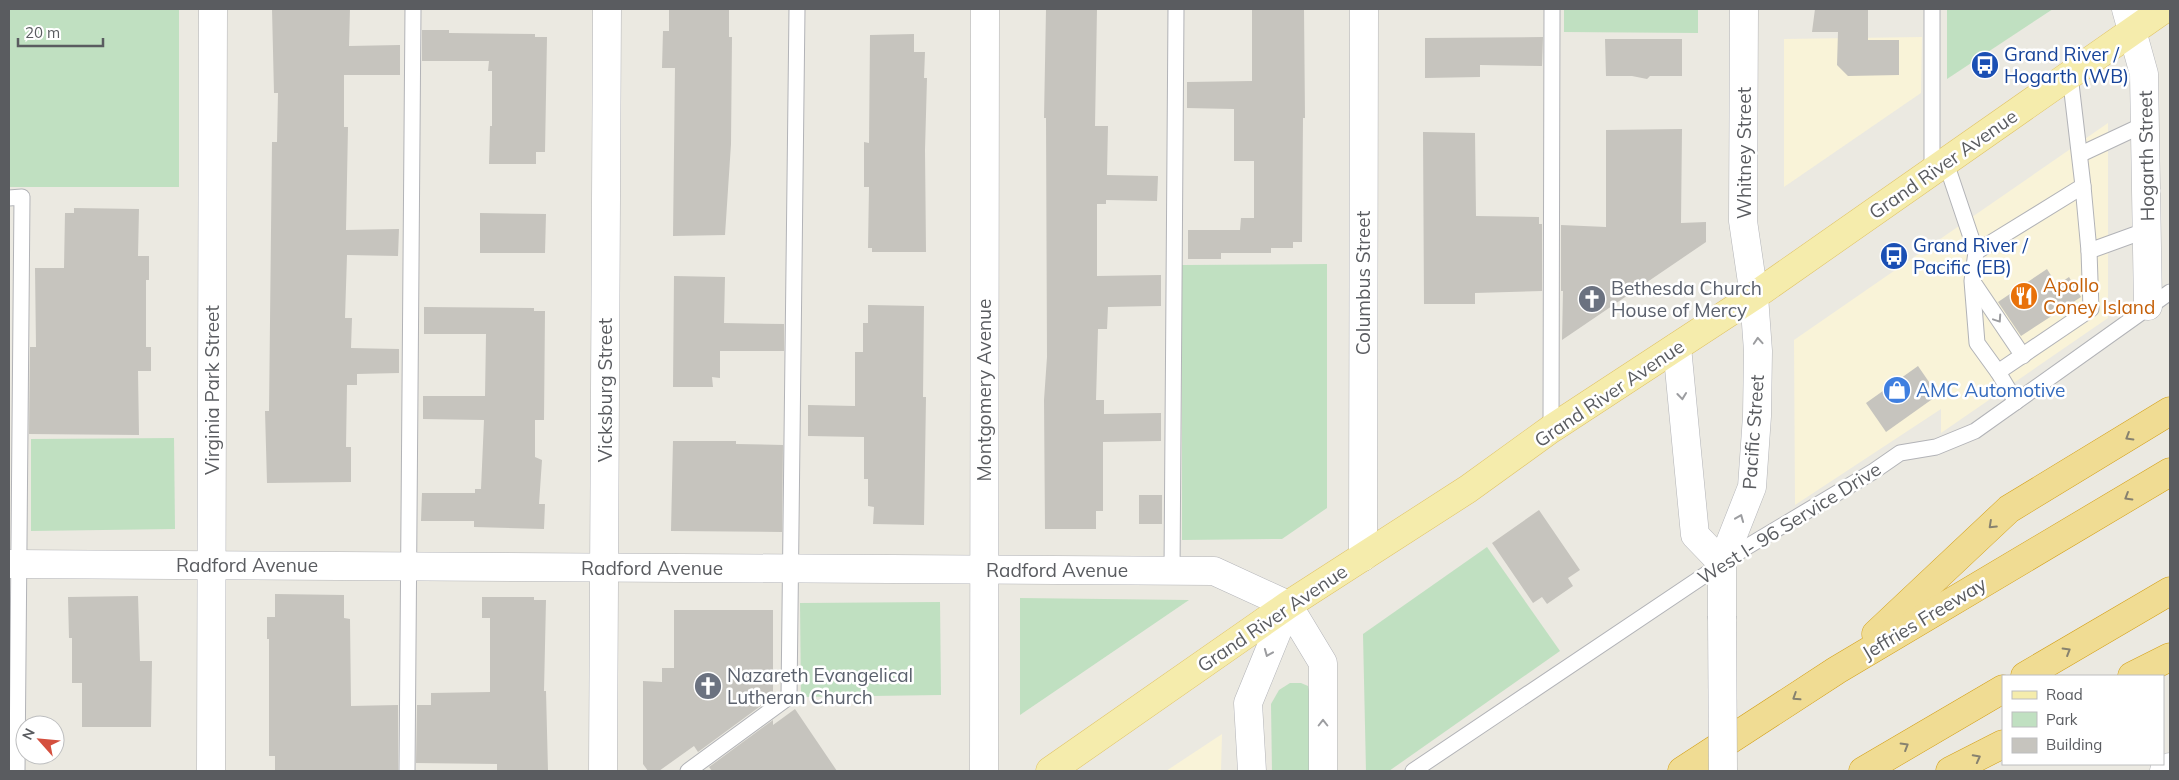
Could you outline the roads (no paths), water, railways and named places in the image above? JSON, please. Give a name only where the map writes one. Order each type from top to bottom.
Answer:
[{"type":"highway","points":[[1837,670],[2009,509],[2170,411]]},
{"type":"highway","name":"Jeffries Freeway","points":[[1682,771],[1837,670],[2170,472]]},
{"type":"highway","points":[[2026,675],[2170,591]]},
{"type":"highway","points":[[2134,675],[2170,658]]},
{"type":"highway","points":[[1864,771],[2002,690]]},
{"type":"highway","points":[[1950,771],[2002,745]]},
{"type":"main road","name":"Grand River Avenue","points":[[1050,771],[1288,604],[1468,489],[1551,430],[1754,296],[2070,75],[2129,20],[2164,9]]},
{"type":"street","name":"Virginia Park Street","points":[[211,771],[213,9]]},
{"type":"street","name":"Vicksburg Street","points":[[603,771],[607,9]]},
{"type":"street","name":"Montgomery Avenue","points":[[984,771],[985,9]]},
{"type":"street","name":"Columbus Street","points":[[1363,557],[1364,9]]},
{"type":"street","name":"Whitney Street","points":[[1744,9],[1743,220],[1754,296]]},
{"type":"street","name":"Hogarth Street","points":[[2129,20],[2144,74],[2147,230],[2159,299]]},
{"type":"street","name":"Pacific Street","points":[[1723,771],[1722,563],[1752,487],[1757,416],[1758,351],[1754,296]]},
{"type":"street","points":[[1677,347],[1695,535],[1722,563]]},
{"type":"street","name":"Radford Avenue","points":[[14,564],[1214,571],[1288,604]]},
{"type":"street","points":[[1252,771],[1248,703],[1288,604]]},
{"type":"street","points":[[1288,604],[1323,663],[1323,771]]},
{"type":"street","points":[[2164,771],[2170,767]]},
{"type":"lane","points":[[407,771],[414,9]]},
{"type":"lane","points":[[688,771],[789,697],[797,9]]},
{"type":"lane","points":[[1172,570],[1176,9]]},
{"type":"lane","points":[[1551,430],[1552,9]]},
{"type":"lane","points":[[1932,9],[1939,167],[1976,252],[1972,281],[1977,343],[1998,372],[2016,402]]},
{"type":"lane","points":[[1998,372],[2091,309],[2089,251],[2081,154],[2070,75]]},
{"type":"lane","points":[[2081,154],[2145,124]]},
{"type":"lane","points":[[1976,252],[2083,186]]},
{"type":"lane","points":[[9,198],[22,198],[14,564],[17,771]]},
{"type":"lane","points":[[2089,251],[2147,230]]},
{"type":"lane","points":[[1972,281],[2023,356]]},
{"type":"lane","name":"West I- 96 Service Drive","points":[[1413,771],[1722,563],[1900,453],[1936,447],[1975,431],[2159,299]]},
{"type":"place","name":"Grand River / Hogarth (WB)","points":[[1985,65]]},
{"type":"place","name":"Grand River / Pacific (EB)","points":[[1894,256]]},
{"type":"place","name":"Apollo Coney Island","points":[[2024,296]]},
{"type":"place","name":"Bethesda Church House of Mercy","points":[[1592,299]]},
{"type":"place","name":"AMC Automotive","points":[[1897,390]]},
{"type":"place","name":"Nazareth Evangelical Lutheran Church","points":[[708,686]]}]
